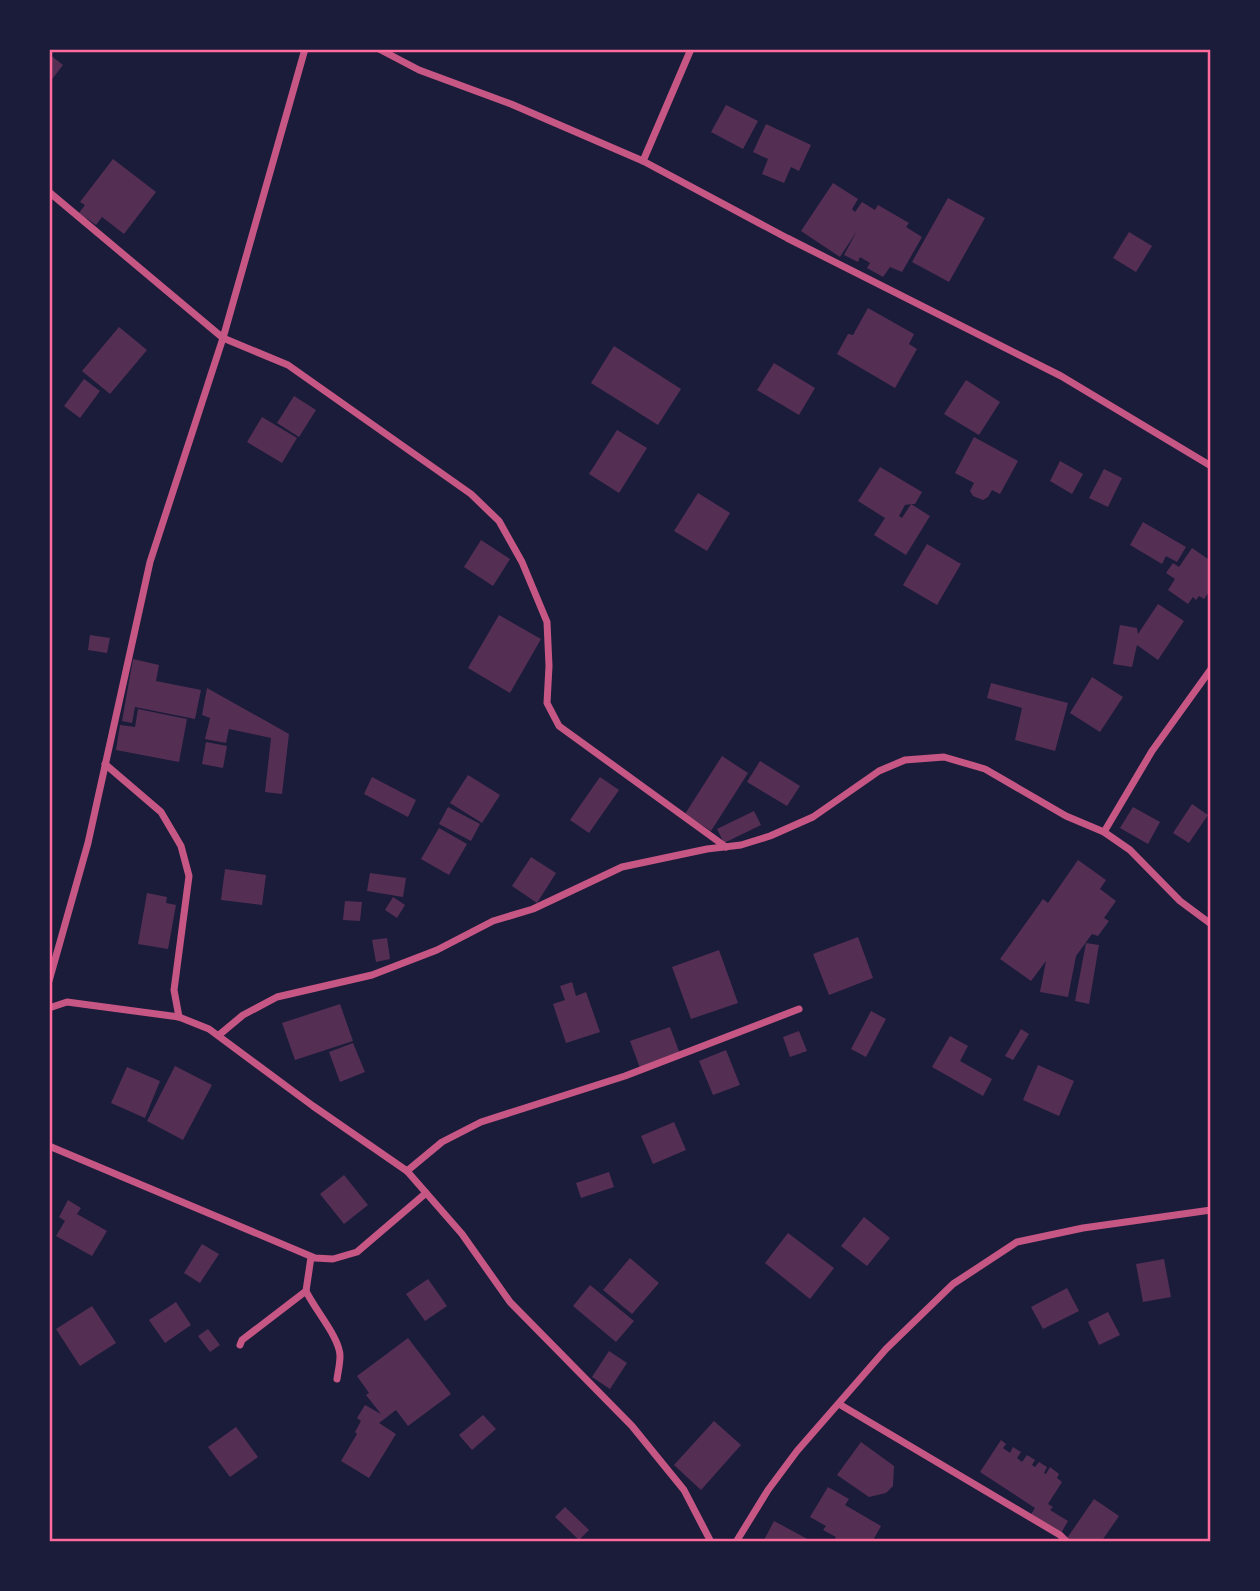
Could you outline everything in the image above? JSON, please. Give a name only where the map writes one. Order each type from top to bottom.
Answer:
[{"type":"street","points":[[49,981],[88,843],[150,562],[223,338],[305,49]]},
{"type":"street","points":[[379,49],[419,70],[511,104],[643,161],[787,239],[1061,376],[1211,466]]},
{"type":"street","points":[[643,161],[691,49]]},
{"type":"street","points":[[49,192],[223,338],[288,365],[460,487],[499,521],[522,562],[547,622],[547,703],[559,726],[726,847]]},
{"type":"street","points":[[1104,832],[1153,751],[1211,668]]},
{"type":"street","points":[[219,1035],[243,1015],[277,997],[372,975],[437,950],[493,921],[533,909],[622,867],[751,842],[813,817],[879,771],[905,760],[944,757],[985,769],[1066,816],[1104,832],[1130,850],[1180,901],[1211,924]]},
{"type":"street","points":[[105,764],[161,812],[181,846],[189,876],[174,990],[179,1017]]},
{"type":"street","points":[[49,1008],[67,1002],[179,1017],[219,1035],[313,1106],[407,1171],[462,1234],[510,1302],[632,1426],[684,1490],[711,1542]]},
{"type":"street","points":[[407,1171],[442,1142],[481,1122],[625,1076],[799,1009]]},
{"type":"street","points":[[49,1146],[311,1257],[333,1259],[357,1252],[426,1193]]},
{"type":"street","points":[[736,1542],[768,1490],[797,1451],[886,1349],[953,1284],[1017,1242],[1083,1228],[1211,1210]]},
{"type":"street","points":[[311,1257],[306,1291],[321,1319],[336,1337],[341,1354],[337,1379]]},
{"type":"street","points":[[240,1345],[242,1340],[306,1291]]},
{"type":"street","points":[[839,1404],[1060,1535],[1067,1542]]},
{"type":"building","points":[[49,54],[63,65],[49,83]]},
{"type":"building","points":[[726,105],[758,121],[743,149],[711,132]]},
{"type":"building","points":[[766,124],[811,145],[799,171],[791,167],[784,183],[762,174],[768,159],[753,152]]},
{"type":"building","points":[[113,159],[156,192],[124,234],[102,217],[96,225],[79,213],[85,205],[80,202]]},
{"type":"building","points":[[833,183],[858,199],[852,209],[855,212],[862,202],[875,210],[878,205],[909,223],[906,227],[922,237],[902,272],[890,267],[883,277],[867,268],[870,263],[860,257],[858,262],[844,255],[857,231],[840,257],[801,231]]},
{"type":"building","points":[[948,198],[985,218],[949,282],[912,262]]},
{"type":"building","points":[[1129,232],[1152,246],[1136,272],[1113,258]]},
{"type":"building","points":[[868,308],[914,334],[909,344],[917,349],[895,388],[837,354],[848,334],[853,335]]},
{"type":"building","points":[[119,327],[147,350],[110,394],[82,371]]},
{"type":"building","points":[[614,346],[681,389],[658,425],[591,383]]},
{"type":"building","points":[[774,363],[815,388],[799,415],[757,390]]},
{"type":"building","points":[[84,379],[100,391],[80,418],[64,406]]},
{"type":"building","points":[[966,380],[1000,402],[979,435],[944,414]]},
{"type":"building","points":[[294,396],[316,410],[299,437],[277,423]]},
{"type":"building","points":[[262,417],[297,438],[282,463],[247,442]]},
{"type":"building","points":[[617,430],[647,448],[619,493],[589,474]]},
{"type":"building","points":[[974,437],[1018,461],[1000,494],[992,490],[983,500],[973,496],[970,491],[974,483],[955,473]]},
{"type":"building","points":[[1060,461],[1083,474],[1072,494],[1050,481]]},
{"type":"building","points":[[880,467],[922,492],[915,504],[911,504],[930,516],[906,555],[874,535],[885,518],[858,501]],"holes":[[[911,504],[902,518],[899,516],[905,505]]]},
{"type":"building","points":[[1104,469],[1122,478],[1108,507],[1089,498]]},
{"type":"building","points":[[698,493],[730,513],[707,551],[674,531]]},
{"type":"building","points":[[1143,522],[1186,547],[1177,562],[1166,556],[1162,564],[1130,545]]},
{"type":"building","points":[[481,540],[510,559],[493,586],[464,567]]},
{"type":"building","points":[[927,544],[961,564],[937,605],[903,585]]},
{"type":"building","points":[[1192,548],[1211,561],[1211,589],[1204,599],[1199,596],[1196,600],[1193,597],[1188,604],[1168,590],[1175,579],[1166,573],[1173,563],[1179,567]]},
{"type":"building","points":[[1158,604],[1184,621],[1158,660],[1137,645],[1132,667],[1113,664],[1120,625],[1137,628],[1138,634]]},
{"type":"building","points":[[499,615],[541,639],[510,693],[468,668]]},
{"type":"building","points":[[90,635],[110,638],[107,653],[88,650]]},
{"type":"building","points":[[133,659],[159,665],[156,681],[201,690],[195,719],[135,707],[132,723],[122,721]]},
{"type":"building","points":[[1092,677],[1123,697],[1100,732],[1070,713]]},
{"type":"building","points":[[991,683],[1068,703],[1055,751],[1015,740],[1022,708],[987,698]]},
{"type":"building","points":[[207,688],[289,734],[282,794],[265,792],[271,738],[229,729],[226,743],[205,739],[210,718],[202,715]]},
{"type":"building","points":[[138,709],[187,719],[179,762],[116,750],[120,725],[135,727]]},
{"type":"building","points":[[206,742],[227,746],[223,768],[202,764]]},
{"type":"building","points":[[722,756],[748,773],[711,831],[685,814]]},
{"type":"building","points":[[760,761],[800,786],[787,806],[747,782]]},
{"type":"building","points":[[468,775],[500,795],[482,823],[450,803]]},
{"type":"building","points":[[372,777],[416,800],[408,817],[364,794]]},
{"type":"building","points":[[600,777],[619,790],[589,833],[570,820]]},
{"type":"building","points":[[1192,804],[1208,815],[1189,843],[1173,833]]},
{"type":"building","points":[[448,807],[480,824],[471,841],[439,824]]},
{"type":"building","points":[[1133,807],[1160,822],[1148,844],[1120,828]]},
{"type":"building","points":[[754,811],[761,825],[724,843],[717,829]]},
{"type":"building","points":[[439,828],[467,844],[449,875],[421,859]]},
{"type":"building","points":[[531,857],[556,873],[537,903],[512,886]]},
{"type":"building","points":[[1078,860],[1106,880],[1100,889],[1116,901],[1104,918],[1109,921],[1098,936],[1092,934],[1076,956],[1068,997],[1040,992],[1046,961],[1031,981],[1000,959],[1043,899],[1048,903]]},
{"type":"building","points":[[225,869],[266,875],[262,905],[221,900]]},
{"type":"building","points":[[370,873],[406,878],[403,897],[367,891]]},
{"type":"building","points":[[147,893],[167,897],[166,903],[176,905],[168,949],[138,944]]},
{"type":"building","points":[[393,897],[405,905],[397,918],[385,910]]},
{"type":"building","points":[[345,901],[362,902],[360,921],[343,920]]},
{"type":"building","points":[[858,937],[873,978],[829,995],[813,954]]},
{"type":"building","points":[[387,938],[390,959],[376,962],[372,940]]},
{"type":"building","points":[[1086,943],[1099,945],[1089,1004],[1075,1001]]},
{"type":"building","points":[[719,950],[738,1003],[691,1019],[672,967]]},
{"type":"building","points":[[572,982],[576,996],[586,992],[600,1032],[566,1043],[553,1004],[565,1000],[560,986]]},
{"type":"building","points":[[340,1004],[353,1041],[295,1060],[282,1023]]},
{"type":"building","points":[[871,1011],[886,1019],[866,1057],[851,1049]]},
{"type":"building","points":[[670,1027],[680,1054],[640,1068],[630,1041]]},
{"type":"building","points":[[1021,1029],[1029,1034],[1013,1060],[1005,1056]]},
{"type":"building","points":[[799,1031],[807,1051],[790,1057],[783,1037]]},
{"type":"building","points":[[950,1036],[968,1046],[960,1061],[992,1079],[983,1096],[932,1067]]},
{"type":"building","points":[[353,1043],[365,1072],[340,1082],[329,1052]]},
{"type":"building","points":[[726,1050],[740,1085],[713,1095],[699,1061]]},
{"type":"building","points":[[1038,1065],[1074,1081],[1059,1116],[1023,1100]]},
{"type":"building","points":[[175,1066],[212,1085],[183,1140],[147,1121]]},
{"type":"building","points":[[127,1067],[160,1081],[145,1118],[111,1103]]},
{"type":"building","points":[[674,1122],[686,1150],[653,1164],[641,1136]]},
{"type":"building","points":[[609,1172],[614,1187],[581,1198],[576,1183]]},
{"type":"building","points":[[344,1175],[368,1205],[344,1224],[320,1194]]},
{"type":"building","points":[[68,1200],[81,1208],[77,1214],[107,1231],[92,1256],[56,1236],[65,1221],[59,1217]]},
{"type":"building","points":[[864,1217],[890,1238],[867,1266],[841,1246]]},
{"type":"building","points":[[788,1233],[834,1268],[810,1299],[765,1263]]},
{"type":"building","points":[[202,1244],[219,1254],[200,1283],[184,1273]]},
{"type":"building","points":[[630,1258],[659,1283],[632,1314],[603,1290]]},
{"type":"building","points":[[1164,1259],[1171,1297],[1143,1302],[1136,1264]]},
{"type":"building","points":[[428,1279],[447,1306],[425,1321],[406,1294]]},
{"type":"building","points":[[590,1285],[634,1321],[616,1342],[573,1306]]},
{"type":"building","points":[[1067,1288],[1079,1311],[1043,1329],[1031,1307]]},
{"type":"building","points":[[176,1302],[191,1325],[165,1343],[149,1320]]},
{"type":"building","points":[[92,1306],[116,1343],[80,1366],[56,1329]]},
{"type":"building","points":[[1108,1312],[1120,1335],[1099,1345],[1088,1322]]},
{"type":"building","points":[[208,1329],[220,1345],[210,1352],[198,1336]]},
{"type":"building","points":[[408,1338],[451,1394],[408,1426],[396,1410],[379,1423],[396,1434],[369,1478],[341,1461],[357,1434],[355,1432],[361,1421],[357,1418],[365,1405],[381,1414],[366,1395],[369,1393],[357,1376]]},
{"type":"building","points":[[609,1351],[627,1363],[610,1389],[592,1377]]},
{"type":"building","points":[[483,1415],[496,1429],[472,1450],[459,1435]]},
{"type":"building","points":[[714,1421],[741,1445],[701,1490],[674,1465]]},
{"type":"building","points":[[236,1427],[258,1457],[230,1477],[208,1447]]},
{"type":"building","points":[[1001,1440],[1006,1444],[1003,1448],[1010,1453],[1013,1447],[1021,1452],[1017,1458],[1022,1462],[1027,1455],[1035,1460],[1032,1465],[1035,1467],[1039,1462],[1047,1467],[1044,1473],[1046,1474],[1050,1467],[1059,1474],[1057,1478],[1062,1482],[1048,1504],[1053,1507],[1050,1510],[1068,1521],[1060,1535],[1029,1517],[1035,1508],[980,1472]]},
{"type":"building","points":[[861,1442],[894,1466],[893,1486],[886,1493],[869,1497],[837,1475]]},
{"type":"building","points":[[828,1487],[849,1499],[845,1505],[881,1526],[872,1542],[833,1542],[836,1537],[823,1530],[826,1526],[810,1517]]},
{"type":"building","points":[[1094,1499],[1119,1516],[1101,1542],[1065,1541]]},
{"type":"building","points":[[565,1507],[589,1530],[579,1540],[555,1517]]},
{"type":"building","points":[[774,1521],[813,1542],[763,1542]]}]
